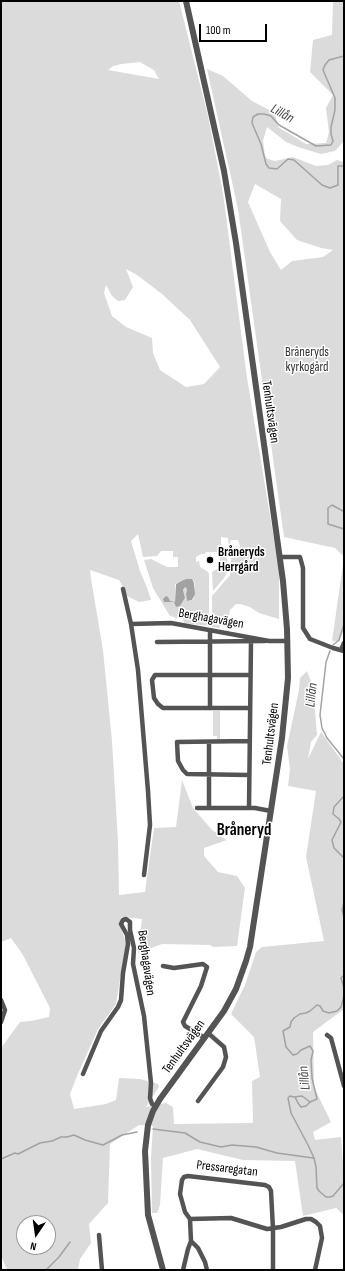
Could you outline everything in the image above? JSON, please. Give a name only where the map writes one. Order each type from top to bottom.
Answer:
[{"type":"street","name":"Tenhultsvägen","points":[[163,1270],[149,1219],[146,1195],[146,1144],[148,1125],[156,1106],[224,1011],[232,996],[250,947],[286,702],[288,641],[280,557],[241,278],[224,171],[186,1]]},
{"type":"street","points":[[280,557],[300,557],[303,568],[303,628],[310,638],[343,650],[344,643]]},
{"type":"street","points":[[123,589],[131,624],[138,670],[149,812],[148,845],[144,875]]},
{"type":"street","name":"Berghagavägen","points":[[131,624],[171,623],[269,641],[288,641]]},
{"type":"street","points":[[210,631],[210,708]]},
{"type":"street","points":[[156,642],[269,641]]},
{"type":"street","points":[[249,808],[251,642]]},
{"type":"street","points":[[250,675],[155,675],[152,680],[153,695],[162,708],[250,708]]},
{"type":"street","points":[[249,775],[186,774],[178,761],[177,742],[250,741]]},
{"type":"street","points":[[209,808],[210,742]]},
{"type":"street","points":[[197,808],[256,808],[271,811]]},
{"type":"street","name":"Berghagavägen","points":[[83,1074],[101,1031],[118,1007],[121,1000],[123,973],[128,944],[122,923],[124,919],[130,922],[130,930],[134,948],[133,964],[144,1016],[151,1083],[150,1098],[152,1104],[156,1106]]},
{"type":"street","points":[[163,966],[174,968],[206,965],[201,986],[183,1022],[185,1026],[207,1035],[224,1047],[226,1057],[223,1067],[198,1100]]},
{"type":"street","points":[[1,1000],[5,1010],[1,1022]]},
{"type":"street","points":[[327,1035],[331,1038],[344,1086]]},
{"type":"street","name":"Pressaregatan","points":[[190,1219],[185,1212],[180,1194],[184,1176],[266,1185],[269,1187],[270,1191],[273,1229]]},
{"type":"street","points":[[183,1270],[191,1241],[190,1219],[231,1218],[267,1230],[306,1219],[311,1219],[316,1222],[322,1230],[322,1238],[315,1270]]},
{"type":"street","points":[[273,1229],[273,1270]]},
{"type":"street","points":[[99,1235],[102,1270]]},
{"type":"street","points":[[191,1241],[198,1248],[205,1262],[206,1270]]},
{"type":"green space","points":[[1,1],[179,1],[208,116],[223,193],[247,378],[279,569],[279,619],[259,613],[250,607],[236,604],[230,610],[229,616],[220,622],[220,628],[212,627],[212,596],[230,575],[231,559],[234,554],[238,553],[240,546],[238,540],[231,540],[229,546],[228,538],[221,537],[221,552],[206,552],[205,554],[201,554],[196,557],[196,562],[199,561],[200,567],[209,574],[209,626],[184,623],[183,619],[180,617],[176,619],[170,616],[153,588],[144,560],[151,559],[167,567],[178,567],[178,557],[173,557],[173,551],[161,551],[157,556],[143,557],[138,534],[131,541],[151,600],[139,602],[127,596],[119,580],[90,570],[103,650],[112,741],[118,842],[119,895],[145,892],[154,828],[176,827],[182,780],[193,808],[212,830],[227,840],[204,848],[204,856],[218,872],[237,876],[245,888],[237,946],[213,947],[210,945],[162,944],[138,953],[142,919],[121,917],[121,928],[126,943],[116,1004],[98,1029],[70,1094],[74,1109],[106,1104],[116,1100],[119,1078],[140,1079],[158,1084],[159,1087],[146,1107],[166,1103],[173,1107],[174,1124],[253,1123],[252,1081],[260,1077],[254,1037],[231,1014],[245,985],[256,952],[262,947],[324,941],[306,857],[316,791],[288,786],[290,769],[287,746],[299,690],[300,678],[307,671],[313,687],[317,735],[311,742],[308,759],[321,732],[344,764],[344,1009],[313,1032],[314,1087],[331,1122],[313,1132],[315,1140],[341,1137],[344,1177],[344,1215],[336,1208],[303,1216],[295,1161],[243,1160],[197,1149],[163,1158],[160,1205],[157,1213],[152,1213],[151,1157],[153,1126],[139,1125],[110,1144],[108,1203],[89,1224],[91,1243],[80,1259],[78,1270],[7,1270],[1,1255],[1,1048],[20,1022],[49,1017],[50,1008],[23,955],[11,938],[1,942]],"holes":[[[140,62],[154,70],[159,79],[108,70],[113,66]],[[126,269],[137,275],[162,294],[190,320],[220,367],[204,384],[186,387],[160,370],[153,353],[152,338],[126,327],[112,316],[104,293],[106,285],[112,296],[118,301],[125,300],[133,287]],[[186,579],[194,581],[195,585],[193,600],[187,601],[186,587],[183,591],[185,598],[180,606],[176,607],[175,584]]]},
{"type":"green space","name":"Bråneryds kyrkogård","points":[[333,1],[344,1],[344,141],[335,151],[321,154],[286,142],[267,127],[263,141],[265,156],[268,159],[275,161],[293,157],[316,166],[328,165],[337,160],[344,162],[344,557],[335,548],[284,537],[238,209],[207,69],[223,76],[252,101],[275,113],[278,127],[306,144],[326,143],[329,132],[326,108],[333,95],[310,72],[313,40],[332,35]],"holes":[[[255,184],[281,199],[280,221],[297,240],[321,248],[333,250],[323,257],[292,261],[281,270],[270,252],[248,202]]]},
{"type":"green space","points":[[220,556],[227,557],[228,571],[213,591],[212,572],[220,567]]},
{"type":"green space","points":[[344,557],[344,630],[339,642],[332,641]]},
{"type":"green space","points":[[213,711],[220,711],[220,740],[217,740],[217,736],[213,736]]},
{"type":"shaded area","points":[[186,579],[192,579],[194,583],[195,594],[192,600],[187,601],[187,589],[185,587],[183,590],[185,598],[180,606],[176,607],[174,602],[164,602],[163,599],[166,596],[170,601],[175,602],[176,584]]},
{"type":"waterway","name":"Lillån","points":[[344,56],[329,60],[323,70],[335,98],[335,110],[331,127],[333,141],[331,145],[316,146],[279,125],[271,116],[264,114],[258,114],[253,117],[252,123],[261,144],[266,164],[269,168],[277,169],[288,159],[294,160],[322,185],[330,188],[338,185],[338,166],[344,166]]},
{"type":"waterway","name":"Lillån","points":[[344,510],[343,511],[332,505],[328,508],[328,524],[344,529]]},
{"type":"waterway","name":"Lillån","points":[[333,645],[339,640],[344,624]]},
{"type":"waterway","name":"Lillån","points":[[330,651],[326,662],[320,715],[322,728],[327,738],[344,759]]},
{"type":"waterway","name":"Lillån","points":[[344,796],[334,807],[333,814],[341,822],[332,840],[334,848],[344,858]]},
{"type":"waterway","name":"Lillån","points":[[344,902],[342,910],[344,917]]},
{"type":"waterway","name":"Lillån","points":[[344,975],[341,978],[344,988]]},
{"type":"waterway","name":"Lillån","points":[[344,996],[341,1007],[337,1011],[329,1013],[323,1011],[320,1006],[317,1005],[310,1011],[300,1014],[294,1018],[290,1027],[283,1031],[286,1047],[293,1055],[310,1046],[313,1051],[311,1060],[312,1078],[317,1099],[310,1102],[302,1096],[290,1096],[288,1098],[291,1113],[314,1158],[317,1188],[326,1197],[330,1197],[333,1196],[344,1183]]},
{"type":"waterway","points":[[295,1097],[301,1107],[306,1106],[310,1102]]},
{"type":"waterway","points":[[153,1129],[185,1133],[200,1142],[221,1147],[232,1145],[256,1147],[277,1153],[313,1158]]},
{"type":"waterway","points":[[1,1159],[15,1153],[18,1154],[40,1143],[52,1141],[61,1137],[74,1135],[103,1145],[122,1135],[137,1132]]},
{"type":"waterway","points":[[46,1270],[59,1257],[70,1242]]},
{"type":"place","name":"Bråneryds Herrgård","points":[[210,560]]},
{"type":"district","name":"Bråneryd","points":[[244,831]]}]
